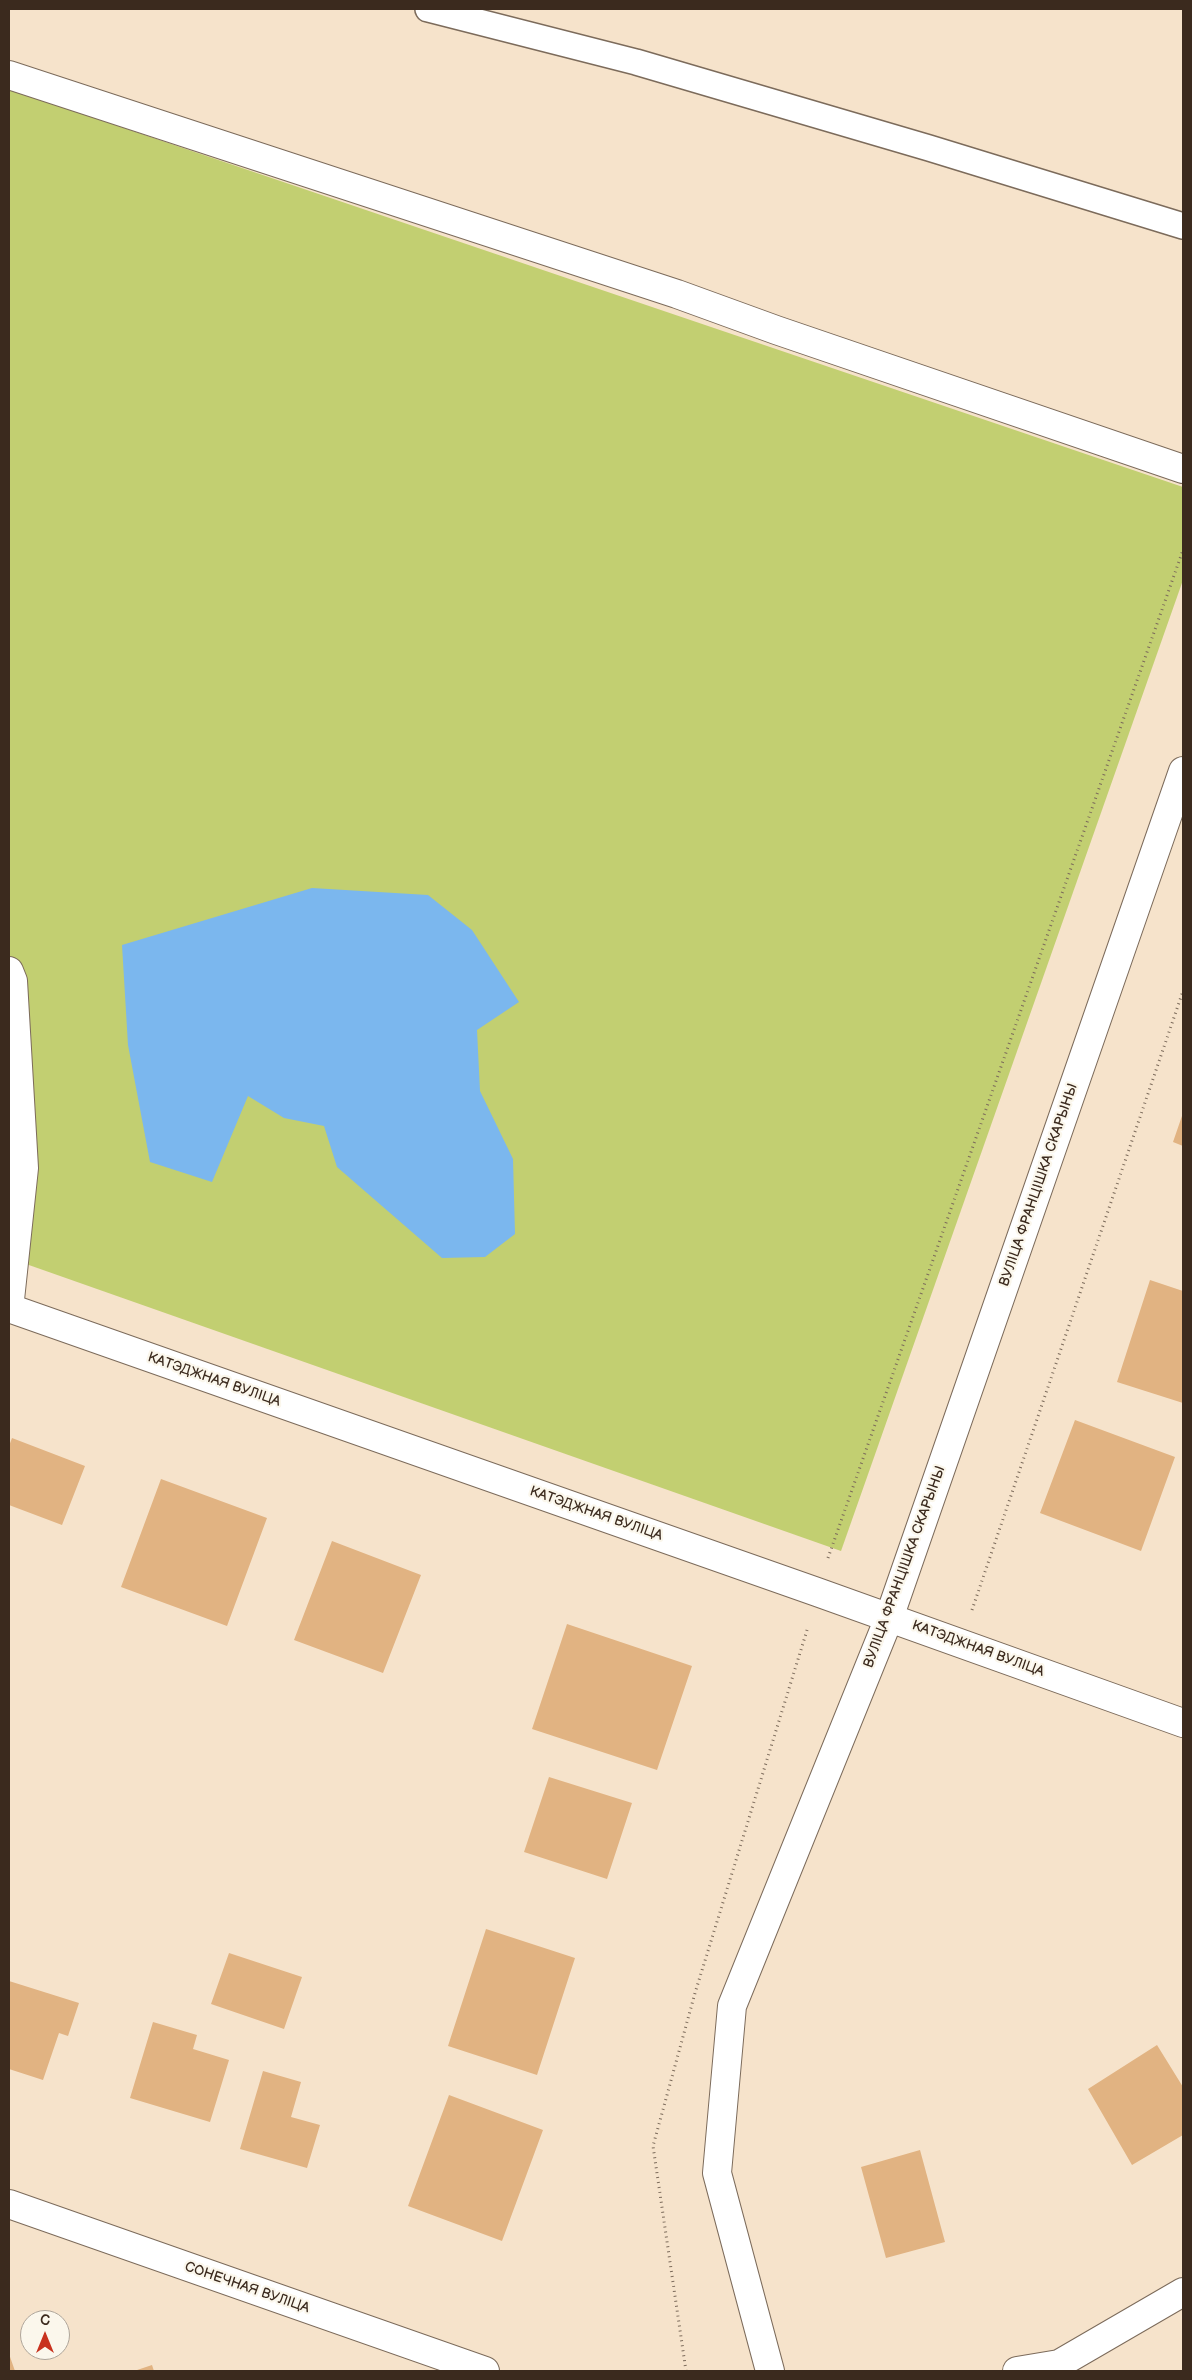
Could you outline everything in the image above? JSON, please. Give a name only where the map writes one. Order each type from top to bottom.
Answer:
[{"type":"street","points":[[9,75],[677,294],[776,330],[1183,469]]},
{"type":"street","name":"ВУЛІЦА ФРАНЦІШКА СКАРЫНЫ","points":[[770,2371],[718,2173],[732,2006],[889,1618],[1183,771]]},
{"type":"street","points":[[9,971],[13,981],[24,1168],[9,1309]]},
{"type":"street","name":"КАТЭДЖНАЯ ВУЛІЦА","points":[[9,1309],[817,1592],[1183,1723]]},
{"type":"street","name":"СОНЕЧНАЯ ВУЛІЦА","points":[[9,2204],[485,2371]]},
{"type":"street","points":[[1016,2371],[1060,2364],[1183,2292]]},
{"type":"lane","points":[[428,9],[636,62],[929,148],[1183,226]]},
{"type":"path","points":[[686,2371],[652,2146],[695,1992],[817,1592],[1183,550]]},
{"type":"path","points":[[961,1643],[1183,991]]},
{"type":"green space","points":[[9,89],[1183,487],[1183,580],[841,1551],[9,1258]]},
{"type":"water","points":[[312,888],[428,895],[472,930],[519,1002],[477,1030],[480,1091],[513,1159],[515,1234],[485,1257],[442,1258],[337,1167],[324,1126],[284,1118],[248,1096],[212,1182],[150,1162],[128,1045],[122,945]]},
{"type":"building","points":[[1183,1113],[1183,1146],[1173,1142]]},
{"type":"building","points":[[1150,1280],[1183,1291],[1183,1403],[1117,1382]]},
{"type":"building","points":[[1075,1420],[1175,1457],[1141,1551],[1040,1513]]},
{"type":"building","points":[[12,1438],[85,1466],[62,1525],[9,1505],[9,1446]]},
{"type":"building","points":[[161,1479],[267,1518],[227,1626],[121,1587]]},
{"type":"building","points":[[332,1541],[421,1575],[383,1673],[294,1640]]},
{"type":"building","points":[[567,1624],[692,1666],[657,1770],[532,1729]]},
{"type":"building","points":[[549,1777],[632,1803],[607,1879],[524,1852]]},
{"type":"building","points":[[486,1929],[575,1958],[537,2075],[448,2046]]},
{"type":"building","points":[[229,1953],[302,1977],[284,2029],[211,2004]]},
{"type":"building","points":[[9,1981],[79,2003],[68,2036],[59,2033],[43,2080],[9,2069]]},
{"type":"building","points":[[153,2022],[197,2035],[193,2049],[229,2060],[210,2122],[130,2098]]},
{"type":"building","points":[[1157,2045],[1183,2087],[1183,2135],[1132,2165],[1088,2089]]},
{"type":"building","points":[[263,2071],[301,2082],[291,2117],[320,2125],[307,2168],[240,2149]]},
{"type":"building","points":[[449,2095],[543,2130],[502,2241],[408,2206]]},
{"type":"building","points":[[920,2150],[945,2242],[886,2258],[861,2167]]},
{"type":"building","points":[[9,2354],[15,2371],[9,2371]]},
{"type":"building","points":[[152,2365],[154,2371],[134,2371]]}]
